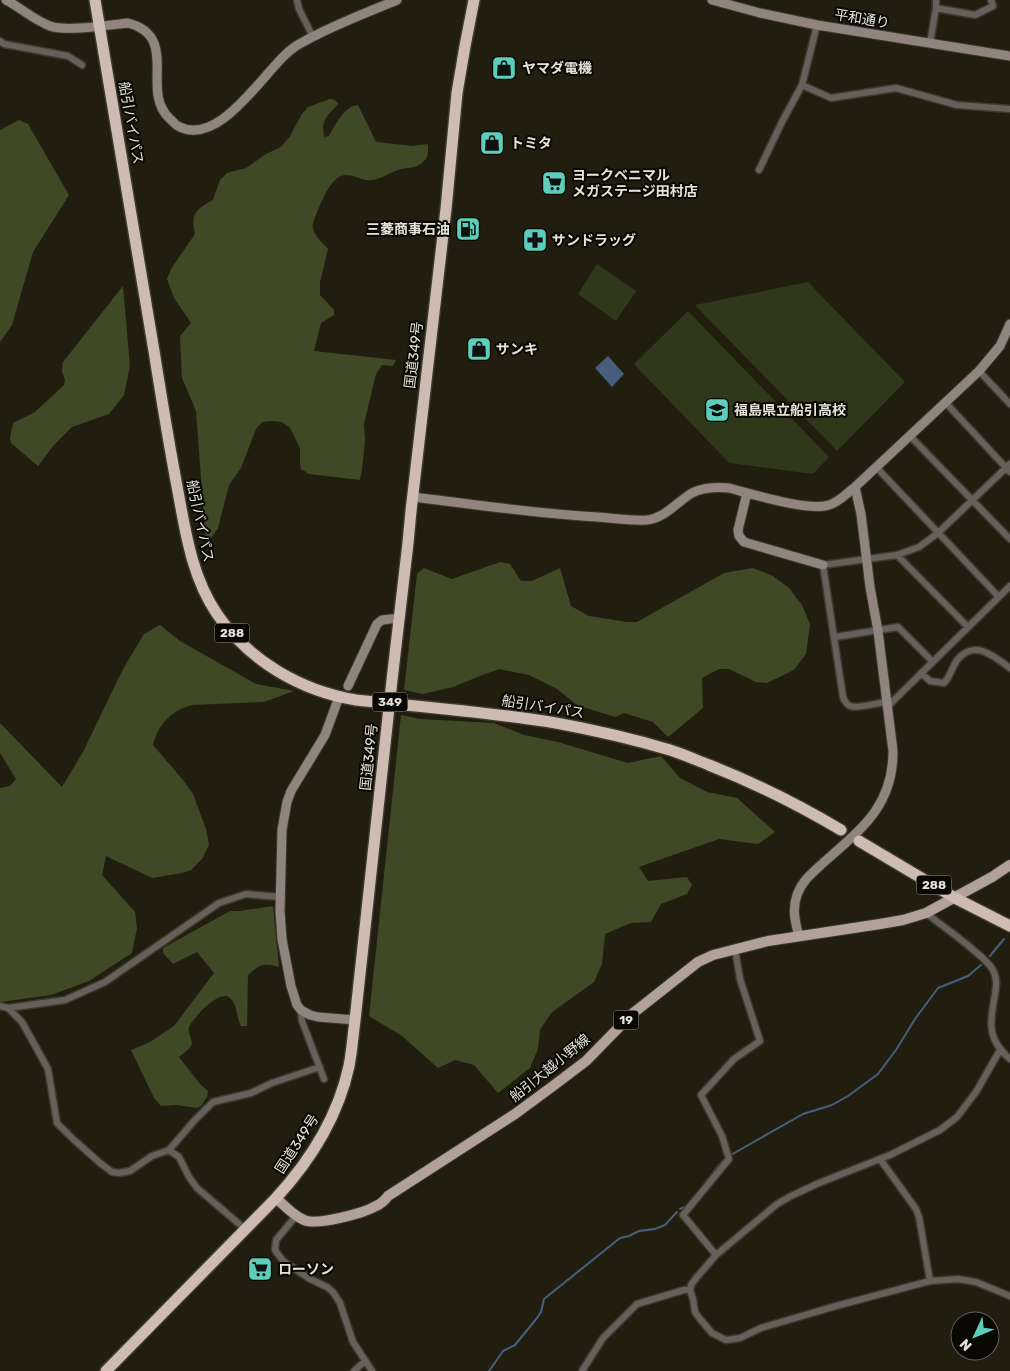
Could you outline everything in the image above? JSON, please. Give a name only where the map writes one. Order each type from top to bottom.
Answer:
[{"type":"highway","name":"船引バイパス","points":[[95,0],[164,414],[188,545],[195,569],[205,592],[217,613],[232,633],[250,651],[274,669],[306,686],[339,697],[498,715],[556,723],[610,734],[672,751],[735,775],[815,814],[841,830]]},
{"type":"highway","name":"国道349号","points":[[106,1371],[276,1198],[305,1164],[331,1121],[343,1089],[349,1065],[355,1020],[412,497],[446,208],[457,94],[474,0]]},
{"type":"highway","name":"288","points":[[859,841],[955,898],[1010,926]]},
{"type":"main road","name":"船引大越小野線","points":[[276,1198],[296,1216],[311,1222],[320,1222],[359,1213],[376,1206],[388,1196],[527,1106],[586,1061],[632,1014],[698,962],[713,955],[768,941],[903,920],[926,913],[1010,865]]},
{"type":"street","points":[[6,0],[52,27],[71,28],[128,23],[146,32],[153,39],[157,51],[157,93],[164,113],[178,126],[195,131],[214,126],[228,116],[284,55],[302,42],[360,14],[397,0]]},
{"type":"street","points":[[297,0],[299,9],[313,37]]},
{"type":"street","name":"平和通り","points":[[712,0],[817,25],[1010,56]]},
{"type":"street","points":[[930,43],[936,0]]},
{"type":"street","points":[[936,8],[975,14],[993,6],[991,0]]},
{"type":"street","points":[[759,170],[802,85],[817,25]]},
{"type":"street","points":[[0,41],[4,44],[68,56],[82,65]]},
{"type":"street","points":[[802,85],[831,98],[896,88],[957,105],[1010,109]]},
{"type":"street","points":[[412,497],[542,513],[627,520],[650,519],[672,508],[694,492],[718,487],[729,488],[791,504],[819,507],[829,505],[840,499],[877,468],[979,371],[1000,346],[1009,329]]},
{"type":"street","points":[[979,371],[1010,404]]},
{"type":"street","points":[[747,493],[738,530],[739,536],[744,542],[824,565],[897,555],[919,547],[938,534],[972,500],[1009,468],[945,402]]},
{"type":"street","points":[[909,436],[1010,539]]},
{"type":"street","points":[[877,468],[999,597]]},
{"type":"street","points":[[799,936],[794,917],[797,894],[803,883],[808,875],[872,817],[886,792],[893,764],[878,631],[855,487]]},
{"type":"street","points":[[897,555],[968,628]]},
{"type":"street","points":[[824,565],[842,697],[850,706],[887,704],[1010,586]]},
{"type":"street","points":[[348,686],[377,624],[387,618],[400,618]]},
{"type":"street","points":[[835,638],[898,627],[932,661]]},
{"type":"street","points":[[921,673],[930,681],[944,683],[958,660],[973,650],[990,653],[1010,668]]},
{"type":"street","points":[[339,697],[325,735],[291,791],[287,802],[282,830],[280,897],[282,939],[294,997],[301,1010],[318,1017],[355,1020]]},
{"type":"street","points":[[0,1006],[8,1008],[65,1000],[105,982],[219,903],[246,894],[280,897]]},
{"type":"street","points":[[926,913],[979,955],[993,971],[997,982],[991,1026],[1000,1050],[1010,1059]]},
{"type":"street","points":[[716,1254],[683,1215],[729,1159],[722,1136],[701,1095],[734,1059],[760,1041],[740,979],[735,949]]},
{"type":"street","points":[[8,1008],[22,1022],[48,1069],[57,1123],[112,1172],[130,1171],[152,1156],[169,1150],[213,1102],[250,1093],[272,1083],[320,1067]]},
{"type":"street","points":[[301,1010],[302,1021],[324,1079]]},
{"type":"street","points":[[1000,1050],[976,1092],[957,1117],[923,1140],[790,1196],[716,1254],[691,1285],[690,1290],[695,1312],[712,1333],[726,1340],[740,1338],[761,1328],[836,1306],[930,1281],[958,1279],[976,1282],[1010,1296]]},
{"type":"street","points":[[169,1150],[179,1157],[197,1188],[245,1229]]},
{"type":"street","points":[[880,1159],[916,1209],[930,1281]]},
{"type":"street","points":[[296,1216],[276,1240],[275,1250],[283,1261],[333,1292],[340,1303],[353,1342],[372,1371]]},
{"type":"street","points":[[582,1371],[603,1338],[637,1304],[684,1290],[690,1290]]},
{"type":"street","points":[[354,1371],[365,1361]]},
{"type":"green space","points":[[330,99],[335,100],[338,104],[324,122],[324,137],[329,136],[344,112],[358,105],[376,142],[413,146],[428,144],[426,158],[417,166],[398,170],[374,180],[365,180],[349,175],[339,177],[327,191],[313,223],[315,234],[328,249],[320,282],[320,295],[334,310],[334,315],[321,323],[314,351],[396,360],[393,366],[382,365],[376,374],[364,424],[365,440],[360,480],[309,474],[301,469],[300,448],[290,428],[282,422],[262,422],[256,429],[241,468],[229,485],[218,528],[206,545],[196,411],[182,378],[180,336],[191,323],[174,298],[167,279],[171,269],[195,234],[193,222],[196,213],[202,206],[213,200],[220,180],[227,173],[246,168],[266,154],[281,147],[308,107]]},
{"type":"green space","points":[[19,120],[28,124],[69,195],[33,252],[12,325],[0,342],[0,130]]},
{"type":"green space","points":[[597,264],[636,291],[616,321],[578,294]]},
{"type":"green space","points":[[808,282],[905,382],[837,451],[695,305]]},
{"type":"green space","points":[[123,286],[130,366],[124,395],[109,414],[72,427],[54,445],[38,466],[11,443],[13,423],[35,412],[64,385],[63,362]]},
{"type":"green space","points":[[688,311],[829,457],[813,474],[729,463],[634,364]]},
{"type":"green space","points":[[500,562],[510,564],[521,581],[532,581],[560,568],[571,606],[589,616],[627,622],[637,622],[724,573],[753,568],[773,576],[789,588],[802,605],[810,624],[806,654],[794,670],[767,683],[756,682],[729,669],[719,669],[702,678],[703,708],[668,737],[653,722],[624,713],[615,717],[577,705],[557,689],[529,675],[499,669],[453,687],[423,694],[404,690],[417,574],[424,568],[452,579]]},
{"type":"green space","points":[[160,625],[180,641],[256,684],[294,691],[264,702],[192,705],[178,711],[167,719],[158,731],[153,745],[193,794],[206,829],[209,845],[202,859],[191,870],[152,878],[106,856],[102,875],[135,912],[137,928],[132,953],[89,981],[51,995],[0,1002],[0,788],[10,786],[16,779],[0,753],[0,723],[62,787],[83,752],[122,671],[144,634]]},
{"type":"green space","points":[[401,715],[420,719],[494,723],[524,735],[558,742],[628,763],[661,756],[680,778],[707,792],[737,798],[775,832],[758,844],[719,839],[639,867],[648,881],[687,877],[692,885],[687,894],[661,904],[651,922],[631,923],[605,934],[602,964],[594,982],[551,1013],[540,1030],[538,1049],[530,1068],[498,1093],[474,1065],[455,1060],[438,1068],[402,1036],[369,1016]]},
{"type":"green space","points":[[273,906],[279,967],[262,965],[248,975],[247,1026],[241,1026],[233,1001],[230,998],[226,996],[220,997],[207,1005],[189,1027],[192,1041],[191,1046],[179,1057],[200,1084],[208,1091],[207,1097],[201,1106],[197,1108],[177,1105],[161,1106],[154,1098],[131,1050],[150,1042],[174,1026],[214,973],[197,952],[173,964],[163,953],[163,948],[230,911]]},
{"type":"water","points":[[608,356],[624,374],[612,387],[595,368]]},
{"type":"waterway","points":[[990,956],[1004,939]]},
{"type":"waterway","points":[[729,1156],[803,1114],[832,1105],[878,1074],[938,988],[968,976],[981,965]]},
{"type":"waterway","points":[[692,1200],[726,1158]]},
{"type":"waterway","points":[[680,1209],[687,1206]]},
{"type":"waterway","points":[[489,1371],[503,1351],[515,1345],[537,1318],[541,1312],[544,1299],[620,1238],[665,1225],[677,1212]]},
{"type":"place","name":"ヤマダ電機","points":[[504,68]]},
{"type":"place","name":"トミタ","points":[[492,143]]},
{"type":"place","name":"ヨークベニマル メガステージ田村店","points":[[554,183]]},
{"type":"place","name":"三菱商事石油","points":[[468,229]]},
{"type":"place","name":"サンドラッグ","points":[[535,240]]},
{"type":"place","name":"サンキ","points":[[479,349]]},
{"type":"place","name":"福島県立船引高校","points":[[717,410]]},
{"type":"place","name":"ローソン","points":[[260,1269]]}]
